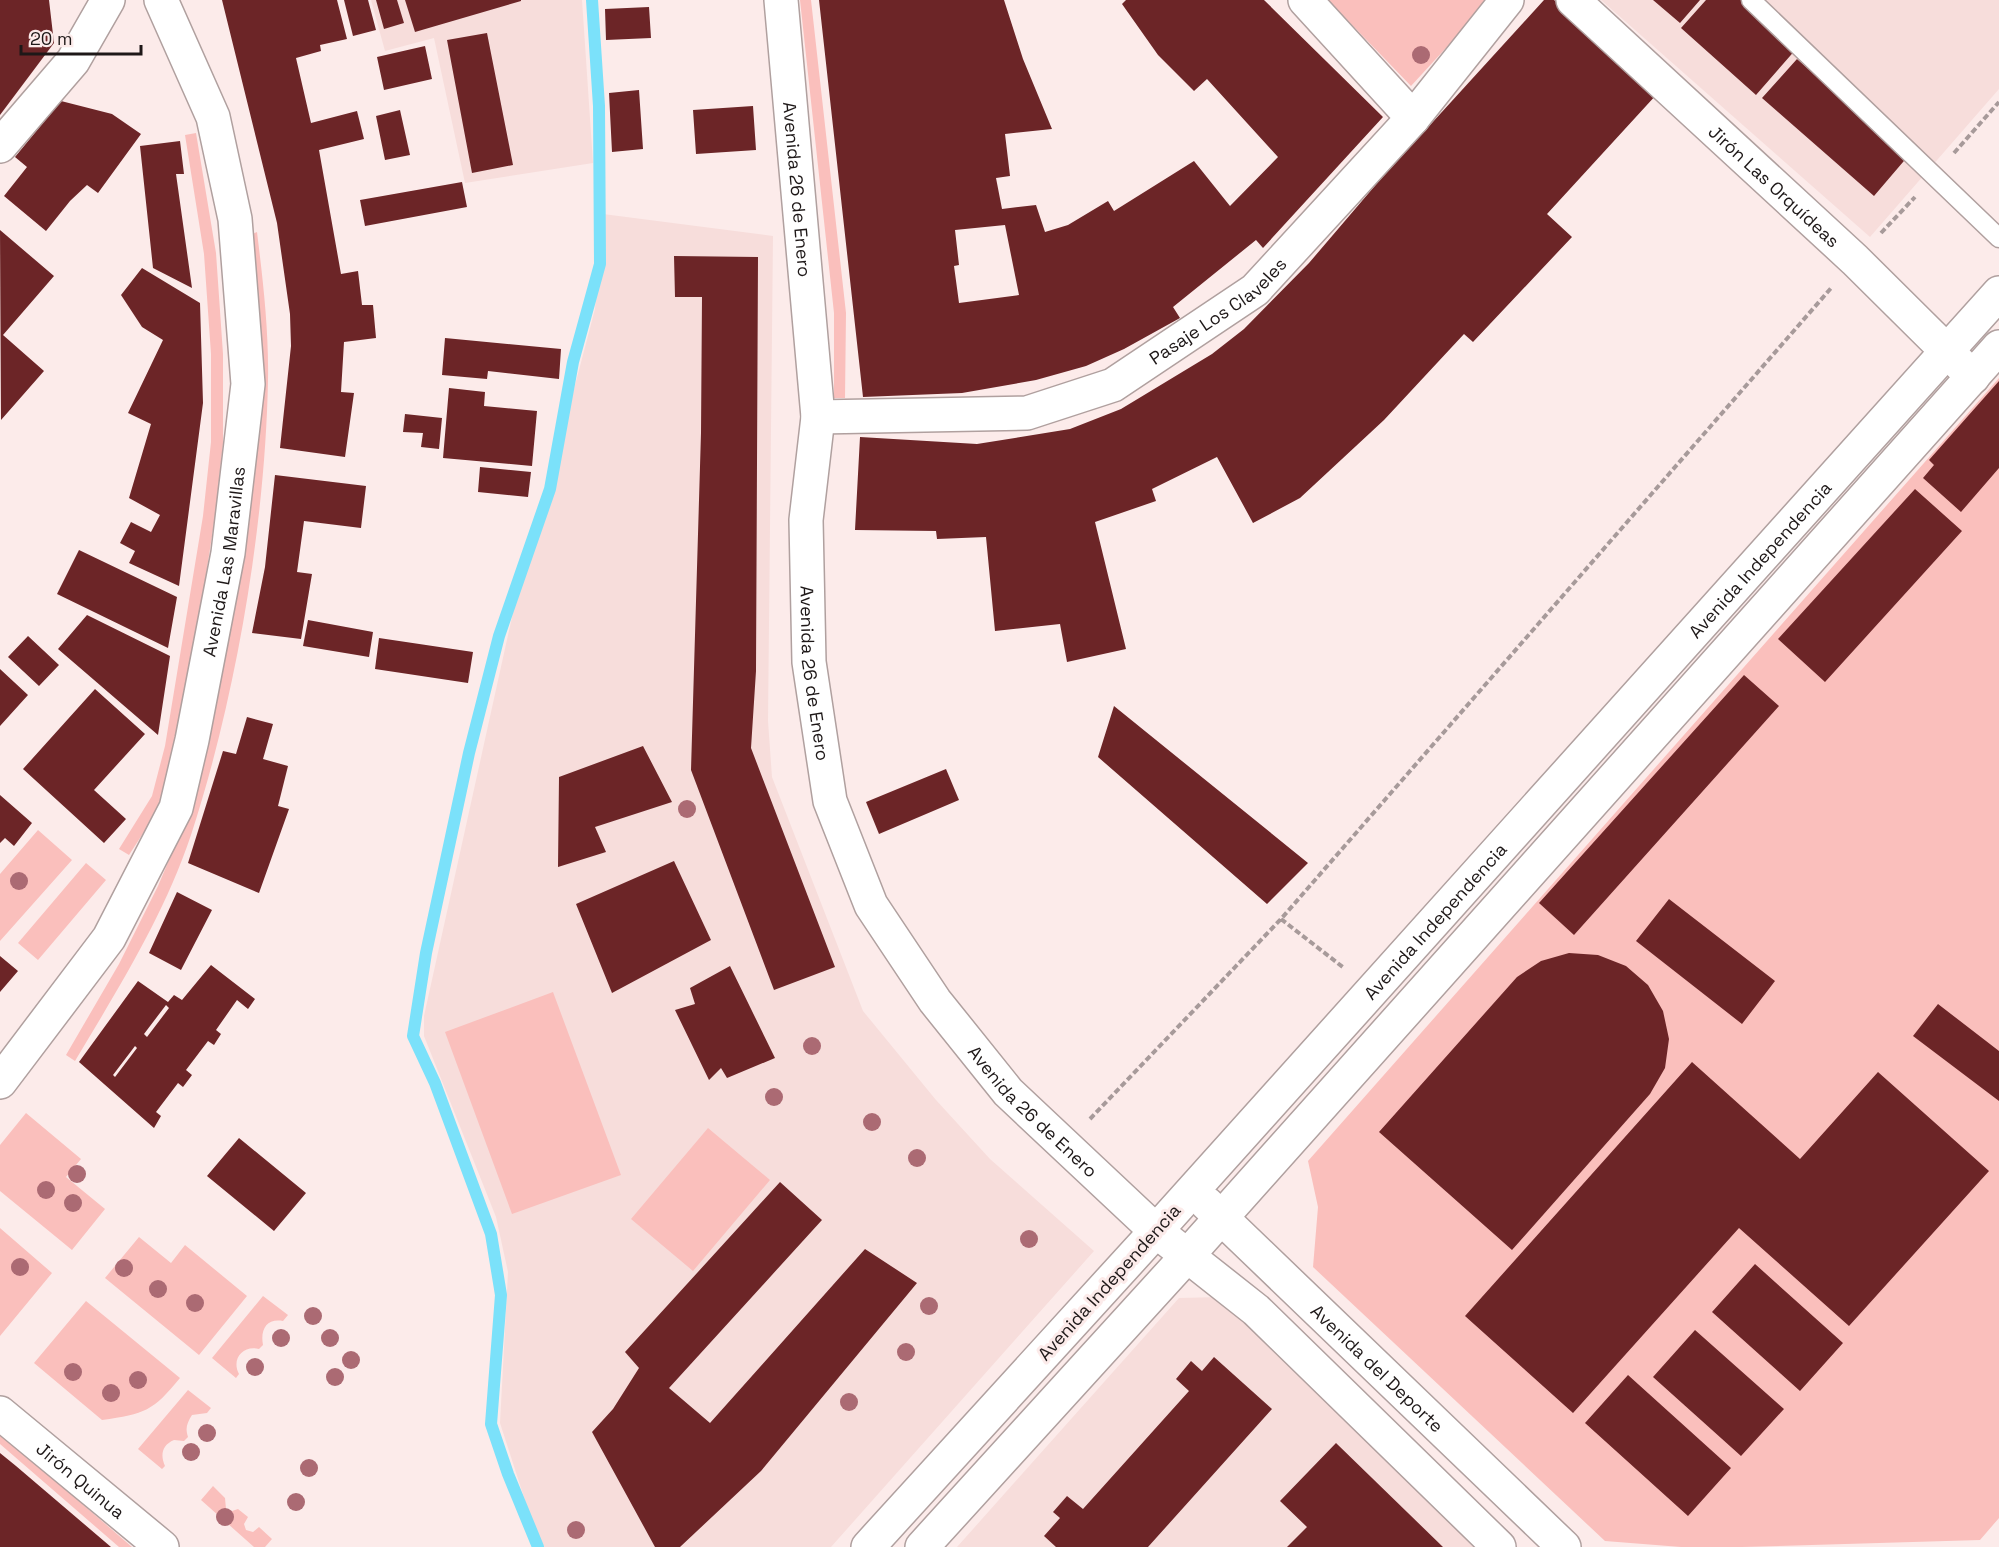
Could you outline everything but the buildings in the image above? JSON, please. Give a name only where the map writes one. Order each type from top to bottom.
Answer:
[{"type":"street","points":[[1,143],[73,61],[108,0]]},
{"type":"street","name":"Avenida Las Maravillas","points":[[0,1082],[109,938],[176,808],[192,740],[228,553],[248,384],[235,219],[213,117],[161,0]]},
{"type":"street","name":"Avenida 26 de Enero","points":[[781,0],[818,417],[806,520],[809,662],[830,801],[871,905],[935,1001],[1008,1092],[1156,1231],[1186,1256]]},
{"type":"street","points":[[1305,0],[1413,118]]},
{"type":"street","name":"Pasaje Los Claveles","points":[[818,417],[1027,413],[1113,386],[1255,290],[1413,118],[1507,0]]},
{"type":"street","name":"Jirón Las Orquídeas","points":[[1573,0],[1856,260],[1949,350],[1973,377]]},
{"type":"street","name":"Avenida Independencia","points":[[868,1547],[1374,991],[1999,293]]},
{"type":"street","name":"Avenida Independencia","points":[[922,1547],[1223,1216],[1999,348]]},
{"type":"street","name":"Avenida del Deporte","points":[[1192,1191],[1223,1216],[1564,1547]]},
{"type":"street","points":[[1186,1256],[1256,1310],[1499,1547]]},
{"type":"street","name":"Jirón Quinua","points":[[0,1413],[162,1547]]},
{"type":"lane","points":[[1751,0],[1999,238]]},
{"type":"path","points":[[1064,1146],[1281,919],[1856,260],[1935,176],[1999,102]]},
{"type":"path","points":[[1281,919],[1374,991]]},
{"type":"shaded area","points":[[371,0],[582,0],[593,163],[465,183],[434,38],[385,51]]},
{"type":"shaded area","points":[[800,0],[811,0],[846,313],[845,398],[834,398],[834,313]]},
{"type":"shaded area","points":[[1328,0],[1490,0],[1411,86]]},
{"type":"shaded area","points":[[1601,0],[1999,0],[1999,89],[1870,237]]},
{"type":"shaded area","points":[[196,133],[216,253],[223,354],[223,443],[215,517],[191,670],[164,801],[129,855],[119,849],[152,796],[165,746],[203,516],[211,442],[211,354],[204,254],[185,135]]},
{"type":"shaded area","points":[[603,214],[773,236],[768,721],[772,777],[863,1011],[936,1100],[990,1159],[1094,1251],[831,1547],[543,1547],[531,1519],[500,1423],[508,1272],[496,1217],[424,1036],[424,1016],[527,549],[559,446],[595,309]]},
{"type":"shaded area","points":[[257,232],[268,344],[266,436],[254,552],[245,611],[222,726],[191,835],[168,894],[139,951],[75,1061],[66,1055],[119,964],[158,886],[180,834],[218,682],[245,237]]},
{"type":"shaded area","points":[[1999,378],[1999,1518],[1980,1540],[1742,1547],[1681,1547],[1605,1541],[1313,1267],[1318,1207],[1308,1161]]},
{"type":"shaded area","points":[[38,830],[72,860],[0,941],[0,874]]},
{"type":"shaded area","points":[[86,863],[106,880],[38,960],[18,943]]},
{"type":"shaded area","points":[[553,992],[621,1175],[512,1214],[445,1032]]},
{"type":"shaded area","points":[[26,1113],[81,1159],[66,1177],[105,1209],[72,1250],[0,1191],[0,1145]]},
{"type":"shaded area","points":[[708,1128],[770,1180],[693,1271],[631,1219]]},
{"type":"shaded area","points":[[0,1228],[52,1273],[0,1336]]},
{"type":"shaded area","points":[[139,1237],[171,1263],[185,1245],[247,1296],[199,1355],[105,1278]]},
{"type":"shaded area","points":[[263,1296],[288,1315],[283,1321],[273,1321],[266,1326],[262,1339],[263,1345],[259,1349],[248,1349],[240,1354],[237,1363],[239,1374],[236,1378],[212,1358]]},
{"type":"shaded area","points":[[1221,1297],[1476,1547],[957,1547],[1179,1298]]},
{"type":"shaded area","points":[[86,1301],[180,1378],[162,1398],[147,1409],[129,1416],[102,1420],[34,1363]]},
{"type":"shaded area","points":[[188,1390],[211,1408],[207,1413],[192,1415],[187,1426],[188,1437],[184,1441],[174,1440],[167,1445],[163,1451],[165,1466],[162,1469],[138,1449]]},
{"type":"shaded area","points":[[0,1433],[132,1547],[119,1547],[0,1444]]},
{"type":"shaded area","points":[[213,1486],[225,1498],[226,1509],[232,1511],[238,1509],[248,1517],[244,1524],[246,1530],[253,1532],[259,1527],[272,1539],[265,1547],[254,1547],[201,1500]]},
{"type":"waterway","points":[[538,1547],[508,1474],[491,1424],[501,1295],[491,1234],[435,1083],[413,1036],[426,953],[469,753],[499,636],[550,489],[573,362],[600,264],[599,106],[592,0]]}]
